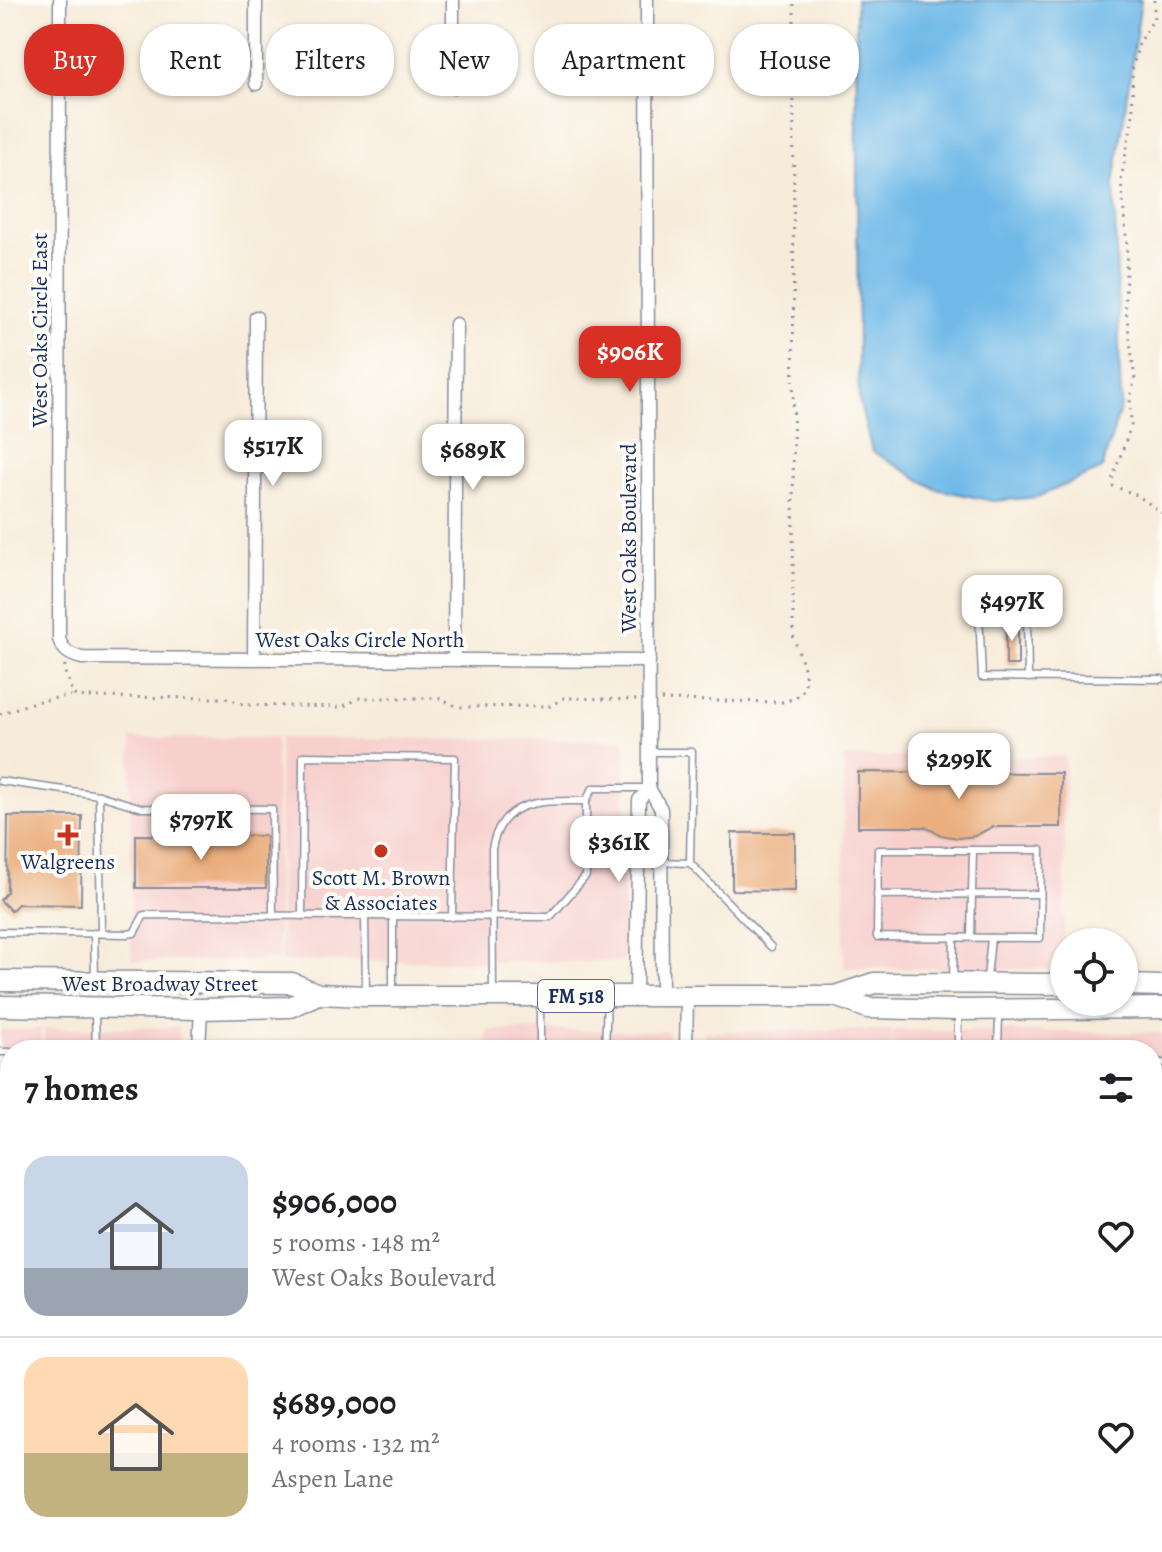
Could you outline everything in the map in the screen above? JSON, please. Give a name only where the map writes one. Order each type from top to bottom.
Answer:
[{"type":"main road","name":"West Broadway Street","points":[[0,981],[292,983],[318,994],[366,996],[835,996],[874,983],[1050,983]]},
{"type":"main road","points":[[899,1008],[910,999],[962,994],[987,984]]},
{"type":"main road","points":[[958,1010],[994,996],[1026,993],[1050,985]]},
{"type":"main road","points":[[1138,985],[1162,986]]},
{"type":"main road","name":"West Broadway Street","points":[[0,1006],[290,1007],[318,994]]},
{"type":"main road","name":"West Broadway Street","points":[[835,996],[868,1008],[1162,1008]]},
{"type":"street","name":"West Oaks Circle East","points":[[60,0],[59,639],[71,655]]},
{"type":"street","points":[[256,0],[256,84]]},
{"type":"street","points":[[453,0],[453,24]]},
{"type":"street","name":"West Oaks Boulevard","points":[[647,0],[649,788],[661,809],[662,996]]},
{"type":"street","points":[[254,658],[256,317]]},
{"type":"street","points":[[454,659],[456,324]]},
{"type":"street","name":"West Oaks Circle North","points":[[71,655],[82,658],[649,661]]},
{"type":"street","name":"West Oaks Boulevard","points":[[636,996],[639,800],[649,788]]},
{"type":"street","points":[[638,862],[660,862]]},
{"type":"street","points":[[686,1040],[687,996]]},
{"type":"street","points":[[199,1040],[201,1009]]},
{"type":"lane","points":[[1028,678],[1027,613],[979,612],[982,677],[1028,678],[1162,679]]},
{"type":"lane","points":[[649,752],[692,752],[690,863]]},
{"type":"lane","points":[[302,916],[303,756],[455,758],[452,917]]},
{"type":"lane","points":[[0,781],[99,795],[142,808],[272,809],[273,916]]},
{"type":"lane","points":[[0,932],[134,933],[144,915],[550,917],[586,876],[586,801],[593,788],[649,788]]},
{"type":"lane","points":[[95,982],[99,795]]},
{"type":"lane","points":[[493,996],[494,835],[501,824],[528,804],[586,801]]},
{"type":"lane","points":[[878,850],[1041,850],[1040,894],[1040,938],[877,937],[878,850]]},
{"type":"lane","points":[[971,937],[973,850]]},
{"type":"lane","points":[[586,863],[638,862]]},
{"type":"lane","points":[[660,862],[690,863],[771,947]]},
{"type":"lane","points":[[877,895],[1040,894]]},
{"type":"lane","points":[[365,916],[366,996]]},
{"type":"lane","points":[[393,916],[393,996]]},
{"type":"lane","points":[[953,983],[954,937]]},
{"type":"lane","points":[[987,984],[991,938]]},
{"type":"lane","points":[[540,996],[540,1040]]},
{"type":"lane","points":[[605,1040],[607,996]]},
{"type":"lane","points":[[95,1007],[96,1040]]},
{"type":"lane","points":[[998,1040],[999,1008]]},
{"type":"lane","points":[[958,1010],[958,1040]]},
{"type":"path","points":[[0,714],[34,702],[74,695],[225,698],[256,706],[342,707],[360,698],[440,698],[458,707],[550,706],[564,698],[782,702],[795,700],[802,694],[805,686],[803,660],[793,635],[794,0]]},
{"type":"path","points":[[1154,0],[1154,18],[1138,46],[1132,66],[1131,128],[1121,180],[1127,245],[1125,303],[1135,379],[1131,391],[1131,426],[1112,480],[1113,486],[1137,495],[1162,513]]},
{"type":"path","points":[[71,655],[64,670],[74,695]]},
{"type":"shaded area","points":[[131,738],[276,738],[278,960],[131,961]]},
{"type":"shaded area","points":[[279,738],[625,740],[624,962],[281,961]]},
{"type":"shaded area","points":[[844,757],[1065,757],[1064,928],[1050,928],[1050,969],[844,968]]},
{"type":"shaded area","points":[[179,1027],[179,1040],[44,1040],[44,1029]]},
{"type":"shaded area","points":[[41,1029],[41,1040],[0,1040],[0,1030]]},
{"type":"shaded area","points":[[487,1030],[668,1031],[668,1040],[487,1040]]},
{"type":"shaded area","points":[[892,1030],[892,1040],[705,1040],[705,1032]]},
{"type":"shaded area","points":[[893,1030],[1162,1033],[1162,1040],[893,1040]]},
{"type":"water","points":[[856,0],[1141,0],[1114,185],[1121,405],[1102,469],[1037,497],[993,501],[936,489],[872,451],[859,400],[857,96],[859,96],[859,24],[856,24]]},
{"type":"building","points":[[1006,621],[1018,622],[1018,665],[1006,665]]},
{"type":"building","points":[[858,772],[1061,773],[1061,827],[992,827],[975,836],[958,838],[941,835],[925,827],[858,827]]},
{"type":"building","name":"Walgreens","points":[[8,816],[82,816],[81,905],[18,904],[11,911],[0,900],[7,892]]},
{"type":"building","points":[[732,833],[795,833],[795,891],[732,890]]},
{"type":"building","points":[[136,835],[266,836],[266,888],[136,888]]},
{"type":"place","name":"Walgreens","points":[[68,835]]},
{"type":"place","name":"Scott M. Brown & Associates","points":[[381,851]]}]
